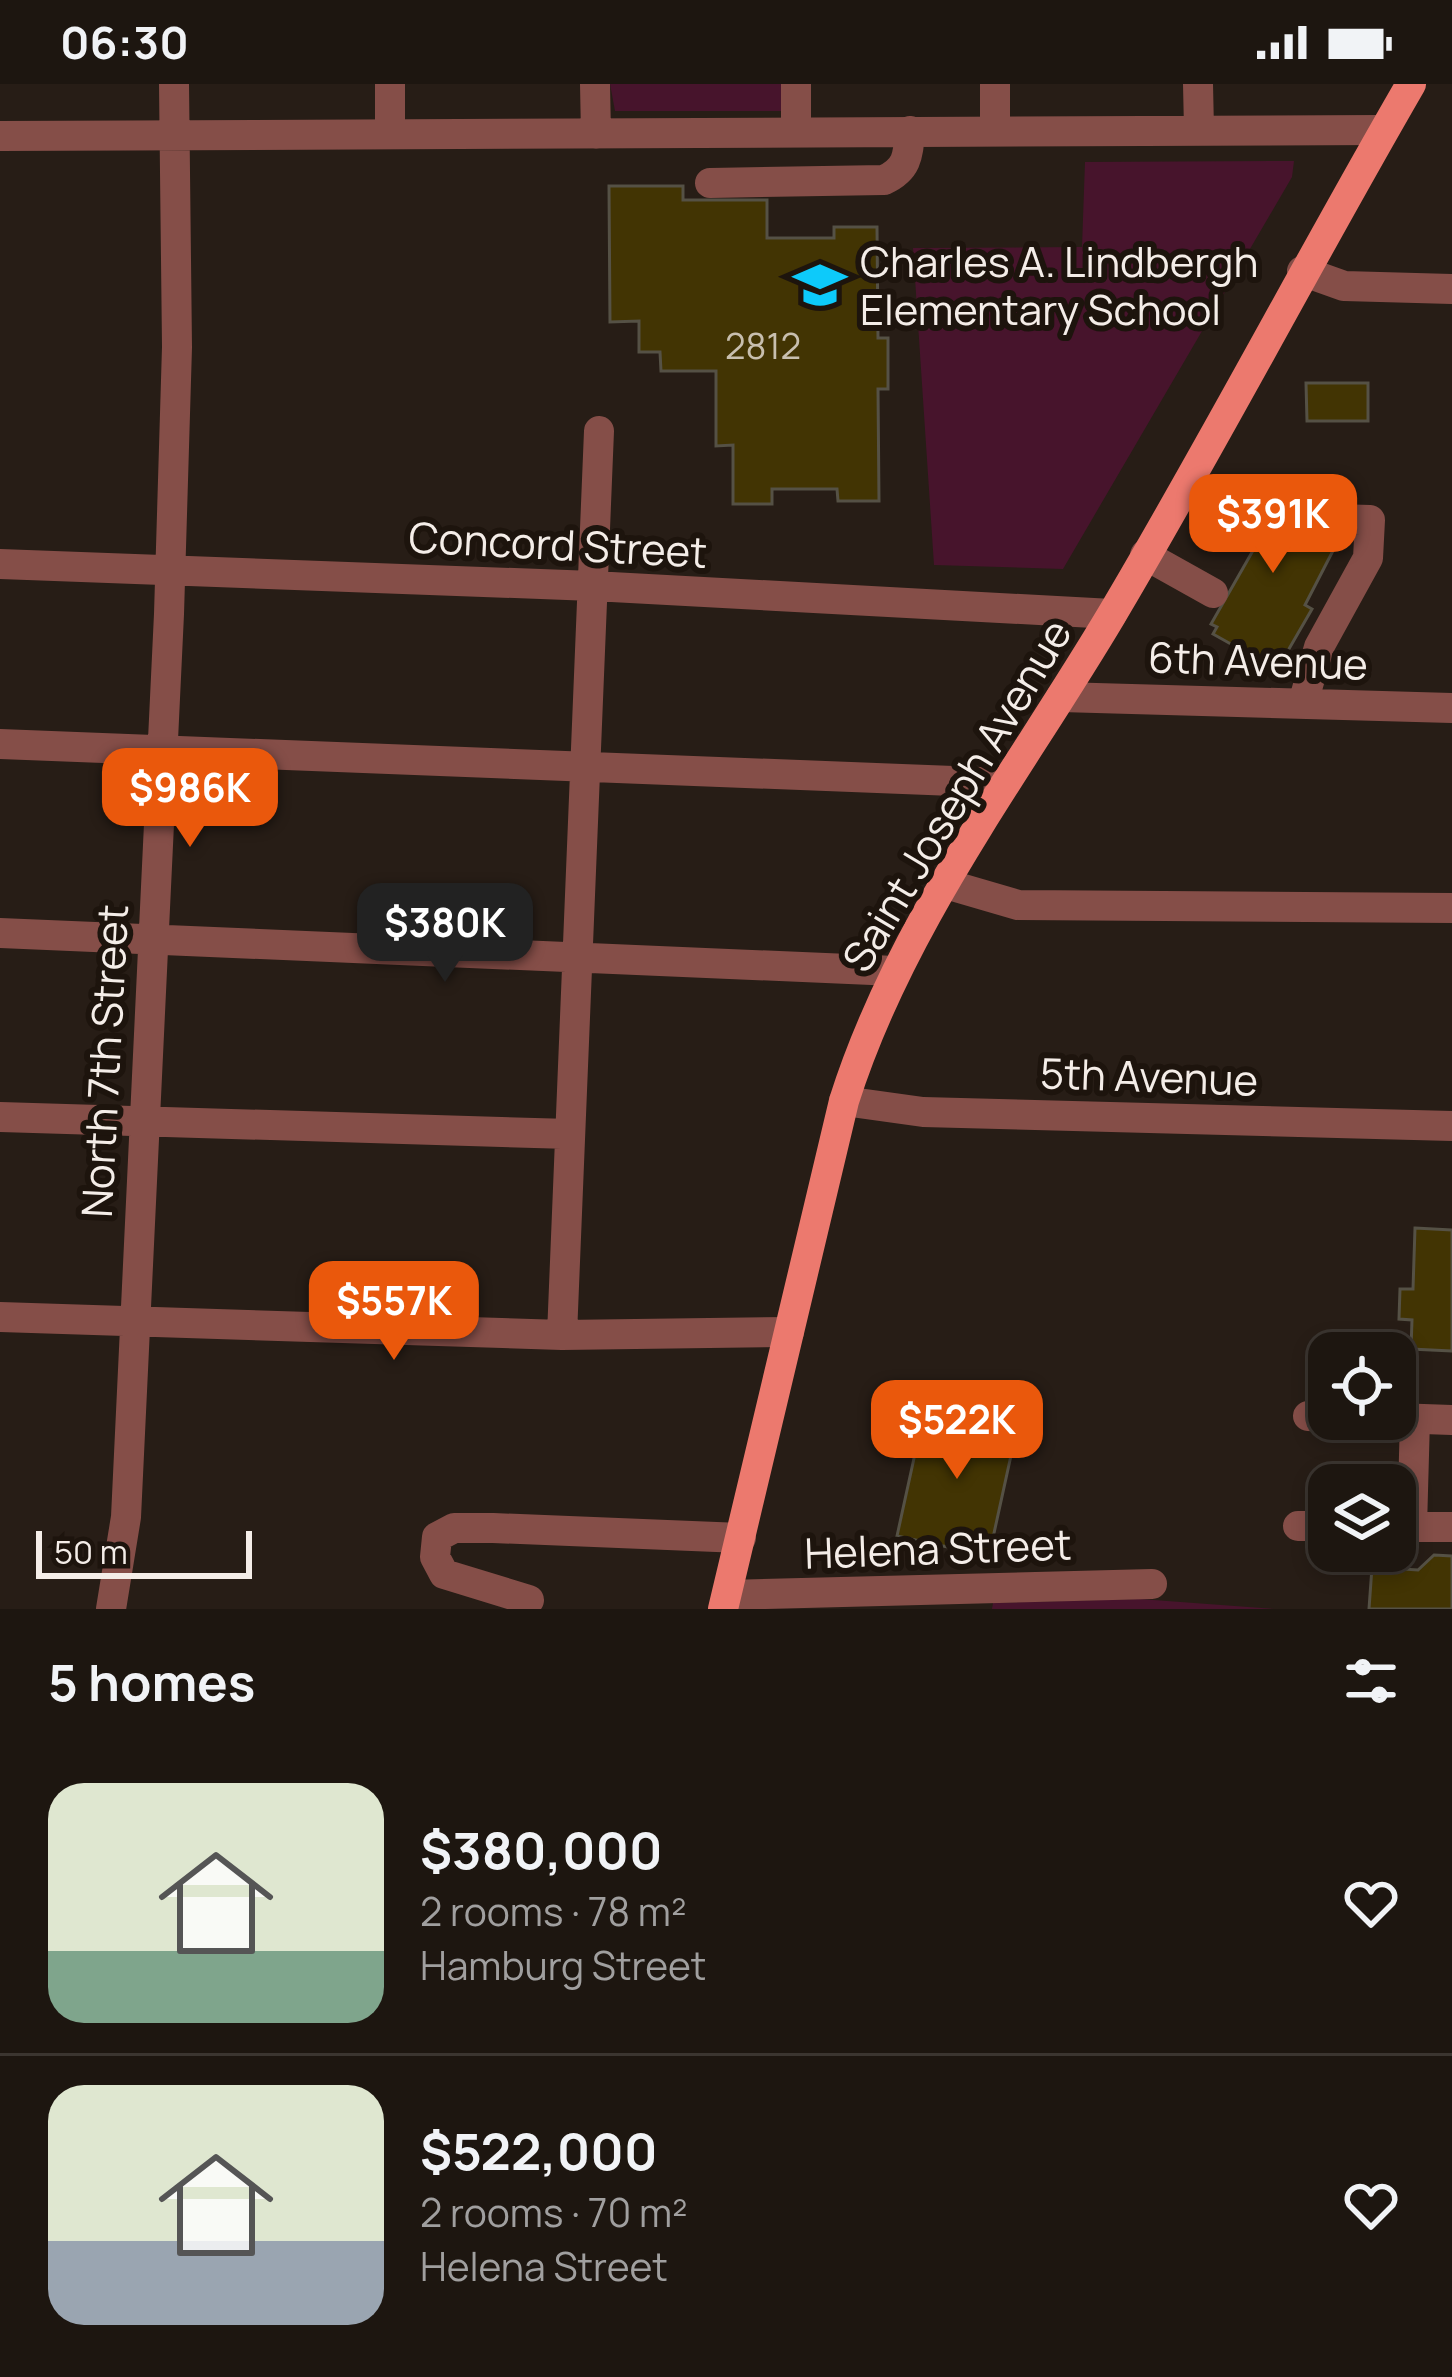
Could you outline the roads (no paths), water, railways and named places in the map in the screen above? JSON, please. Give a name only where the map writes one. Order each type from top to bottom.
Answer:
[{"type":"main road","name":"Saint Joseph Avenue","points":[[725,1602],[844,1101],[864,1038],[895,971],[1005,783],[1112,614],[1397,101]]},
{"type":"street","name":"North 7th Street","points":[[111,1609],[126,1517],[170,569],[177,347],[174,84]]},
{"type":"street","points":[[390,84],[390,134]]},
{"type":"street","points":[[596,84],[596,134]]},
{"type":"street","points":[[796,84],[796,131]]},
{"type":"street","points":[[995,84],[995,131]]},
{"type":"street","points":[[1198,84],[1198,129]]},
{"type":"street","points":[[0,136],[1198,129],[1397,101]]},
{"type":"street","points":[[710,183],[884,180],[899,173],[907,160],[910,131]]},
{"type":"street","points":[[1302,272],[1344,286],[1452,289]]},
{"type":"street","points":[[562,1335],[599,431]]},
{"type":"street","points":[[1303,703],[1319,647],[1368,558],[1370,520],[1334,519]]},
{"type":"street","points":[[1145,555],[1213,592]]},
{"type":"street","name":"Concord Street","points":[[0,564],[593,586],[1112,614]]},
{"type":"street","name":"6th Avenue","points":[[1061,697],[1452,707]]},
{"type":"street","points":[[0,744],[585,771],[1005,783]]},
{"type":"street","points":[[946,884],[1018,904],[1452,908]]},
{"type":"street","points":[[0,933],[895,971]]},
{"type":"street","name":"5th Avenue","points":[[844,1101],[923,1112],[1452,1126]]},
{"type":"street","points":[[0,1117],[570,1134]]},
{"type":"street","points":[[0,1317],[562,1335],[788,1332]]},
{"type":"street","points":[[1416,1419],[1452,1420]]},
{"type":"street","points":[[1416,1527],[1452,1528]]},
{"type":"street","points":[[530,1600],[444,1574],[435,1557],[437,1537],[454,1528],[493,1528],[741,1538]]},
{"type":"street","name":"Helena Street","points":[[725,1602],[989,1598],[1152,1584]]},
{"type":"place","name":"Charles A. Lindbergh Elementary School","points":[[820,285]]}]
